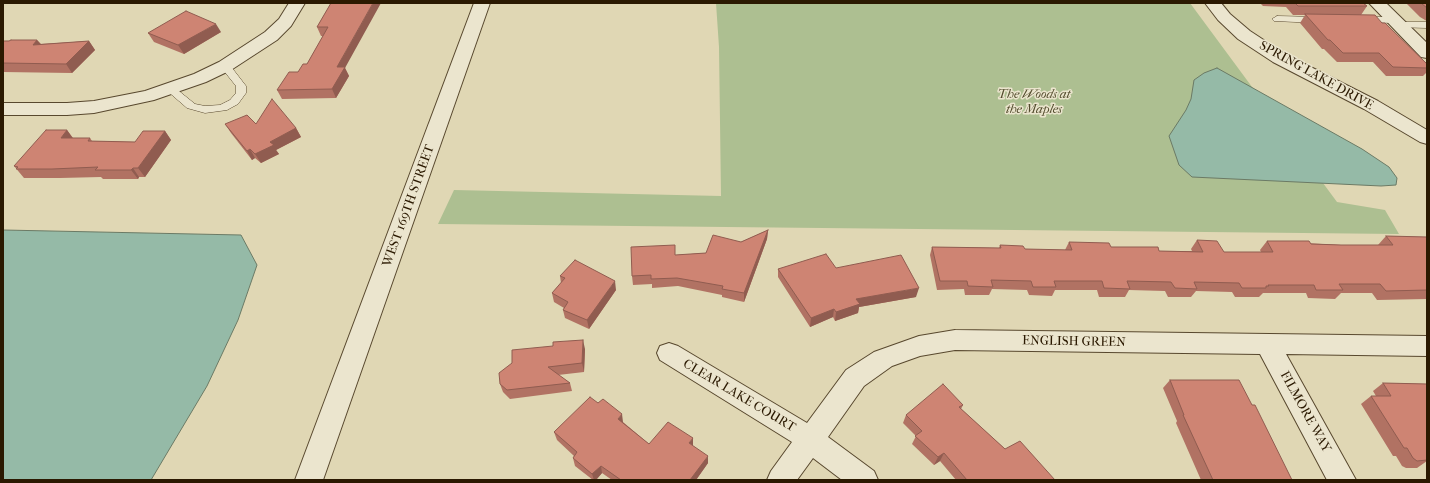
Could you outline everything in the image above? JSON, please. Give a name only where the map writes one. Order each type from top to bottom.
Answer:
[{"type":"street","points":[[3,109],[67,109],[94,107],[148,96],[170,89],[200,78],[225,66],[250,51],[271,36],[285,22],[297,3]]},
{"type":"street","name":"WEST 169TH STREET","points":[[309,480],[482,3]]},
{"type":"street","name":"SPRING LAKE DRIVE","points":[[1213,3],[1224,17],[1244,35],[1279,58],[1371,105],[1425,135]]},
{"type":"street","points":[[1377,3],[1427,53]]},
{"type":"street","name":"ENGLISH GREEN","points":[[781,480],[855,378],[883,359],[919,346],[955,340],[1427,346]]},
{"type":"street","name":"FILMORE WAY","points":[[1267,344],[1342,480]]},
{"type":"street","name":"CLEAR LAKE COURT","points":[[669,353],[810,439],[864,480]]},
{"type":"lane","points":[[1277,19],[1324,20]]},
{"type":"lane","points":[[1355,20],[1427,25]]},
{"type":"lane","points":[[170,89],[191,106],[205,110],[223,108],[234,102],[241,93],[241,86],[225,66]]},
{"type":"green space","name":"The Woods at the Maples","points":[[716,3],[1190,3],[1337,202],[1385,210],[1399,234],[438,224],[454,190],[721,196],[719,47]]},
{"type":"shaded area","points":[[1217,68],[1362,149],[1389,167],[1397,178],[1396,185],[1381,186],[1192,177],[1179,165],[1169,136],[1186,110],[1191,99],[1194,80],[1204,73]]},
{"type":"shaded area","points":[[3,230],[241,235],[257,265],[238,320],[207,386],[151,480],[3,480]]},
{"type":"building","points":[[331,3],[373,3],[337,67],[345,67],[332,89],[277,90],[289,72],[298,72],[303,64],[307,64],[328,27],[317,27]]},
{"type":"building","points":[[1295,3],[1363,3],[1367,6],[1298,6]]},
{"type":"building","points":[[1421,3],[1427,3],[1427,8]]},
{"type":"building","points":[[186,11],[216,24],[178,45],[148,33]]},
{"type":"building","points":[[1305,14],[1375,15],[1427,64],[1427,68],[1393,67],[1379,53],[1343,53],[1330,40],[1328,40]]},
{"type":"building","points":[[37,40],[33,45],[89,41],[66,64],[3,63],[3,41]]},
{"type":"building","points":[[272,99],[296,128],[270,142],[274,145],[255,154],[250,149],[247,151],[225,124],[247,115],[256,124]]},
{"type":"building","points":[[46,130],[67,130],[61,138],[90,138],[88,141],[135,142],[143,131],[165,131],[138,168],[133,168],[131,170],[95,170],[98,167],[16,169],[18,167],[14,166]]},
{"type":"building","points":[[768,230],[744,293],[722,289],[723,286],[677,278],[651,279],[651,275],[632,276],[631,247],[675,245],[675,255],[706,253],[713,235],[741,242]]},
{"type":"building","points":[[1386,236],[1427,237],[1427,290],[1386,291],[1380,284],[1339,284],[1343,290],[1316,290],[1314,285],[1268,285],[1269,286],[1266,286],[1266,288],[1242,288],[1239,283],[1194,282],[1197,289],[1175,288],[1171,282],[1127,281],[1130,289],[1104,288],[1102,281],[1054,281],[1056,287],[1033,287],[1031,281],[991,280],[993,287],[968,286],[967,281],[940,281],[932,247],[1001,248],[1000,245],[1023,246],[1025,249],[1072,250],[1069,242],[1109,243],[1111,247],[1158,247],[1159,251],[1203,252],[1197,240],[1217,241],[1224,252],[1273,252],[1267,241],[1309,241],[1311,244],[1341,245],[1393,245]]},
{"type":"building","points":[[826,254],[836,268],[901,255],[919,288],[856,299],[860,304],[836,312],[834,309],[811,318],[778,269]]},
{"type":"building","points":[[575,260],[615,281],[587,320],[563,310],[568,302],[552,293],[565,278],[560,276]]},
{"type":"building","points":[[583,340],[582,363],[548,367],[570,383],[507,390],[500,384],[499,373],[512,363],[512,350],[553,346],[553,342]]},
{"type":"building","points":[[1170,380],[1239,380],[1252,405],[1255,405],[1292,480],[1213,480],[1183,415]]},
{"type":"building","points":[[1383,383],[1427,384],[1427,460],[1417,461],[1413,458],[1407,448],[1404,448],[1371,396],[1391,396]]},
{"type":"building","points":[[943,384],[963,405],[959,407],[1005,449],[1020,441],[1055,480],[967,480],[944,453],[938,457],[915,436],[922,431],[906,415]]},
{"type":"building","points":[[590,397],[598,403],[603,399],[622,414],[618,419],[649,444],[668,422],[693,438],[689,443],[708,456],[690,480],[621,480],[601,466],[592,474],[573,458],[577,452],[554,432]]}]
